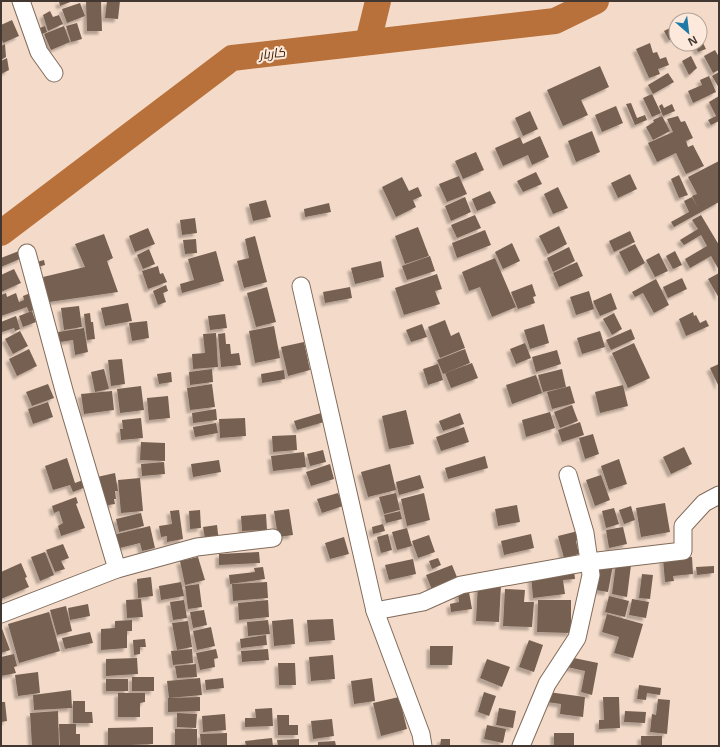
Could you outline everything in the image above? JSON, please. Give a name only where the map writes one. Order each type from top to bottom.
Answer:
[{"type":"street","points":[[21,1],[39,52],[54,73]]},
{"type":"street","points":[[28,253],[65,394],[117,569]]},
{"type":"street","points":[[302,286],[375,611],[421,734],[423,746]]},
{"type":"street","points":[[521,746],[547,684],[578,638],[591,575],[585,533],[568,475]]},
{"type":"street","points":[[375,611],[422,602],[461,585],[589,562],[683,551],[683,526],[704,503],[719,496]]},
{"type":"street","points":[[1,614],[117,569],[197,547],[273,538]]},
{"type":"building","points":[[59,1],[73,1],[60,6]]},
{"type":"building","points":[[86,1],[101,1],[102,31],[87,31]]},
{"type":"building","points":[[107,1],[120,1],[118,19],[105,18]]},
{"type":"building","points":[[80,3],[85,16],[67,23],[62,9]]},
{"type":"building","points":[[50,11],[53,17],[59,15],[63,24],[48,31],[43,15]]},
{"type":"building","points":[[12,20],[19,36],[3,43],[1,37],[1,25]]},
{"type":"building","points":[[77,23],[82,39],[71,42],[66,26]]},
{"type":"building","points":[[45,26],[47,32],[40,35],[37,29]]},
{"type":"building","points":[[64,26],[70,42],[51,50],[44,34]]},
{"type":"building","points":[[668,29],[668,38],[664,31]]},
{"type":"building","points":[[650,43],[653,53],[657,52],[660,59],[666,57],[669,65],[658,69],[660,74],[649,78],[636,49]]},
{"type":"building","points":[[5,44],[6,57],[1,60],[1,46]]},
{"type":"building","points":[[715,50],[719,57],[719,70],[713,73],[704,56]]},
{"type":"building","points":[[691,56],[697,68],[689,75],[682,61]]},
{"type":"building","points":[[7,58],[9,70],[1,74],[1,61]]},
{"type":"building","points":[[600,66],[609,87],[581,100],[588,115],[563,126],[547,90]]},
{"type":"building","points":[[719,72],[719,88],[712,76]]},
{"type":"building","points":[[668,73],[674,82],[653,94],[648,85]]},
{"type":"building","points":[[709,76],[716,92],[693,103],[688,91],[702,85],[700,80]]},
{"type":"building","points":[[652,94],[661,113],[652,117],[643,98]]},
{"type":"building","points":[[719,96],[719,121],[711,125],[708,120],[716,116],[709,102]]},
{"type":"building","points":[[631,103],[637,118],[645,115],[647,120],[635,125],[626,104]]},
{"type":"building","points":[[662,104],[664,108],[672,104],[675,111],[663,116],[659,106]]},
{"type":"building","points":[[616,106],[623,123],[602,132],[595,115]]},
{"type":"building","points":[[530,111],[538,129],[523,136],[515,118]]},
{"type":"building","points":[[662,116],[670,131],[653,140],[646,127],[654,122],[653,120]]},
{"type":"building","points":[[678,116],[681,122],[685,121],[693,138],[686,141],[688,147],[693,145],[704,166],[686,174],[676,153],[657,162],[648,143],[673,132],[667,119]]},
{"type":"building","points":[[592,131],[600,152],[576,162],[568,141]]},
{"type":"building","points":[[540,136],[549,157],[532,165],[528,155],[503,166],[495,148],[520,137],[523,144]]},
{"type":"building","points":[[476,152],[484,170],[463,179],[455,161]]},
{"type":"building","points":[[719,161],[719,202],[674,227],[671,222],[689,212],[684,201],[692,197],[698,208],[692,196],[697,194],[688,177]]},
{"type":"building","points":[[536,172],[542,184],[523,192],[517,181]]},
{"type":"building","points":[[630,174],[637,189],[618,198],[611,183]]},
{"type":"building","points":[[679,175],[688,195],[679,198],[671,179]]},
{"type":"building","points":[[459,176],[467,194],[447,202],[439,184]]},
{"type":"building","points":[[402,177],[409,191],[418,187],[422,196],[413,200],[416,207],[396,217],[382,187]]},
{"type":"building","points":[[558,187],[568,208],[553,214],[544,194]]},
{"type":"building","points":[[490,191],[496,203],[477,211],[472,199]]},
{"type":"building","points":[[465,197],[471,212],[451,221],[445,206]]},
{"type":"building","points":[[266,200],[271,217],[253,221],[249,204]]},
{"type":"building","points":[[329,203],[331,212],[305,217],[304,209]]},
{"type":"building","points":[[475,215],[481,228],[457,238],[451,225]]},
{"type":"building","points":[[701,215],[719,245],[719,270],[711,256],[690,268],[685,259],[707,246],[701,235],[684,245],[680,240],[698,229],[692,220]]},
{"type":"building","points":[[195,218],[197,233],[182,235],[180,220]]},
{"type":"building","points":[[559,226],[567,244],[548,254],[539,236]]},
{"type":"building","points":[[418,227],[429,256],[405,264],[395,236]]},
{"type":"building","points":[[148,228],[155,244],[135,252],[129,236]]},
{"type":"building","points":[[485,230],[491,245],[457,258],[452,243]]},
{"type":"building","points":[[630,231],[635,242],[614,252],[609,241]]},
{"type":"building","points":[[104,234],[113,258],[107,261],[118,292],[49,302],[43,277],[85,267],[75,244]]},
{"type":"building","points":[[255,236],[267,282],[244,288],[237,261],[249,258],[245,239]]},
{"type":"building","points":[[196,239],[197,253],[185,254],[183,240]]},
{"type":"building","points":[[512,243],[520,261],[503,269],[495,252]]},
{"type":"building","points":[[635,244],[645,263],[629,272],[619,252]]},
{"type":"building","points":[[569,247],[575,261],[553,272],[547,258]]},
{"type":"building","points":[[149,249],[155,264],[143,269],[137,255]]},
{"type":"building","points":[[19,251],[22,258],[1,267],[1,258]]},
{"type":"building","points":[[216,251],[224,281],[182,293],[180,284],[194,280],[188,259]]},
{"type":"building","points":[[675,251],[682,265],[673,269],[666,256]]},
{"type":"building","points":[[659,253],[668,271],[655,277],[646,260]]},
{"type":"building","points":[[430,256],[435,271],[407,280],[402,266]]},
{"type":"building","points":[[495,258],[516,307],[492,317],[480,287],[469,291],[462,272]]},
{"type":"building","points":[[44,260],[45,265],[34,268],[33,263]]},
{"type":"building","points":[[381,261],[384,277],[355,284],[351,268]]},
{"type":"building","points":[[577,262],[583,276],[559,287],[553,273]]},
{"type":"building","points":[[158,266],[160,274],[163,273],[167,282],[148,289],[142,271]]},
{"type":"building","points":[[14,269],[21,283],[1,292],[1,275]]},
{"type":"building","points":[[719,273],[719,298],[708,279]]},
{"type":"building","points":[[437,274],[442,289],[435,291],[440,304],[404,315],[395,288]]},
{"type":"building","points":[[682,278],[687,289],[668,298],[663,287]]},
{"type":"building","points":[[656,279],[669,305],[654,313],[643,293],[635,297],[632,292]]},
{"type":"building","points":[[532,284],[536,296],[533,297],[535,303],[518,309],[511,292]]},
{"type":"building","points":[[166,285],[168,291],[163,293],[166,302],[158,305],[153,291]]},
{"type":"building","points":[[267,287],[276,322],[256,327],[247,293]]},
{"type":"building","points":[[350,287],[352,298],[325,303],[323,292]]},
{"type":"building","points":[[589,291],[594,309],[576,315],[570,297]]},
{"type":"building","points":[[33,292],[36,309],[29,312],[27,307],[1,316],[1,295],[6,293],[7,297],[16,293],[19,302],[24,300],[23,296]]},
{"type":"building","points":[[611,293],[617,309],[600,316],[593,301]]},
{"type":"building","points":[[128,303],[132,321],[105,326],[101,308]]},
{"type":"building","points":[[79,306],[82,327],[64,330],[61,308]]},
{"type":"building","points":[[32,311],[36,322],[23,327],[19,316]]},
{"type":"building","points":[[693,312],[694,316],[696,315],[700,323],[706,320],[709,326],[686,336],[679,319]]},
{"type":"building","points":[[90,313],[91,322],[93,322],[95,339],[87,340],[84,314]]},
{"type":"building","points":[[614,313],[622,329],[612,335],[603,319]]},
{"type":"building","points":[[225,314],[227,328],[210,330],[208,316]]},
{"type":"building","points":[[16,316],[20,329],[15,331],[14,328],[2,332],[1,322]]},
{"type":"building","points":[[445,320],[451,336],[459,332],[465,348],[440,358],[428,327]]},
{"type":"building","points":[[147,321],[149,338],[132,341],[129,323]]},
{"type":"building","points":[[422,324],[427,337],[411,342],[406,330]]},
{"type":"building","points":[[544,324],[549,343],[530,349],[524,330]]},
{"type":"building","points":[[274,326],[280,358],[255,363],[249,331]]},
{"type":"building","points":[[84,328],[88,352],[75,355],[73,340],[60,342],[58,332]]},
{"type":"building","points":[[631,329],[635,339],[611,350],[606,340]]},
{"type":"building","points":[[20,331],[28,346],[13,354],[5,339]]},
{"type":"building","points":[[600,331],[605,347],[582,354],[577,338]]},
{"type":"building","points":[[216,333],[218,367],[193,369],[192,354],[205,353],[203,334]]},
{"type":"building","points":[[225,333],[226,344],[230,344],[231,354],[239,353],[241,365],[221,367],[218,334]]},
{"type":"building","points":[[304,342],[310,370],[288,376],[281,347]]},
{"type":"building","points":[[525,343],[531,358],[516,364],[510,349]]},
{"type":"building","points":[[634,343],[650,378],[628,388],[612,353]]},
{"type":"building","points":[[29,349],[37,366],[17,376],[9,359]]},
{"type":"building","points":[[465,349],[470,363],[443,374],[437,360]]},
{"type":"building","points":[[557,350],[561,364],[536,372],[532,357]]},
{"type":"building","points":[[122,359],[125,384],[111,386],[108,360]]},
{"type":"building","points":[[472,363],[478,378],[451,388],[445,373]]},
{"type":"building","points":[[438,364],[443,380],[428,385],[423,369]]},
{"type":"building","points":[[719,364],[719,387],[710,368]]},
{"type":"building","points":[[104,369],[109,389],[95,392],[91,372]]},
{"type":"building","points":[[212,369],[213,382],[190,385],[189,372]]},
{"type":"building","points":[[562,369],[566,387],[543,392],[538,375]]},
{"type":"building","points":[[284,370],[285,379],[262,383],[261,374]]},
{"type":"building","points":[[171,372],[172,382],[159,384],[157,374]]},
{"type":"building","points":[[536,375],[542,393],[512,404],[506,385]]},
{"type":"building","points":[[48,384],[54,398],[32,406],[26,392]]},
{"type":"building","points":[[212,384],[215,407],[190,410],[187,388]]},
{"type":"building","points":[[623,385],[628,406],[600,413],[595,392]]},
{"type":"building","points":[[141,386],[144,410],[120,413],[117,389]]},
{"type":"building","points":[[570,386],[575,403],[552,409],[547,392]]},
{"type":"building","points":[[112,391],[114,410],[84,414],[81,394]]},
{"type":"building","points":[[168,396],[170,418],[149,420],[147,398]]},
{"type":"building","points":[[48,402],[53,417],[33,424],[28,409]]},
{"type":"building","points":[[572,405],[578,421],[560,428],[554,412]]},
{"type":"building","points":[[216,409],[217,420],[193,423],[192,413]]},
{"type":"building","points":[[406,410],[414,444],[389,449],[382,416]]},
{"type":"building","points":[[550,412],[555,428],[526,437],[522,420]]},
{"type":"building","points":[[321,413],[324,422],[297,430],[294,421]]},
{"type":"building","points":[[460,413],[464,424],[443,431],[439,421]]},
{"type":"building","points":[[141,418],[143,438],[121,440],[120,429],[123,429],[122,420]]},
{"type":"building","points":[[245,418],[246,436],[220,438],[219,419]]},
{"type":"building","points":[[580,422],[584,435],[562,442],[558,430]]},
{"type":"building","points":[[216,423],[218,433],[195,437],[193,427]]},
{"type":"building","points":[[464,427],[469,442],[441,451],[436,437]]},
{"type":"building","points":[[593,434],[599,454],[585,459],[579,438]]},
{"type":"building","points":[[296,435],[297,450],[273,452],[272,436]]},
{"type":"building","points":[[141,442],[165,443],[165,461],[140,460]]},
{"type":"building","points":[[684,447],[692,464],[671,474],[663,457]]},
{"type":"building","points":[[323,450],[326,462],[310,466],[307,454]]},
{"type":"building","points":[[304,452],[306,467],[273,471],[271,456]]},
{"type":"building","points":[[485,456],[488,468],[448,479],[445,468]]},
{"type":"building","points":[[67,458],[75,483],[83,480],[86,487],[73,492],[70,485],[53,490],[45,466]]},
{"type":"building","points":[[619,459],[627,484],[609,490],[601,466]]},
{"type":"building","points":[[219,460],[221,472],[193,477],[191,464]]},
{"type":"building","points":[[164,462],[165,474],[142,476],[141,464]]},
{"type":"building","points":[[330,464],[334,479],[311,486],[306,472]]},
{"type":"building","points":[[390,464],[396,490],[368,497],[361,472]]},
{"type":"building","points":[[115,473],[118,491],[115,491],[115,504],[102,506],[97,477]]},
{"type":"building","points":[[420,475],[424,488],[399,495],[396,482]]},
{"type":"building","points":[[601,475],[610,500],[595,506],[586,480]]},
{"type":"building","points":[[140,478],[143,511],[121,513],[118,480]]},
{"type":"building","points":[[338,493],[343,506],[322,513],[317,499]]},
{"type":"building","points":[[396,493],[400,510],[384,514],[379,497]]},
{"type":"building","points":[[424,493],[430,520],[407,526],[401,499]]},
{"type":"building","points":[[76,497],[78,503],[76,504],[85,528],[61,536],[58,526],[63,523],[59,511],[54,513],[52,506]]},
{"type":"building","points":[[665,503],[670,532],[641,537],[636,508]]},
{"type":"building","points":[[517,505],[520,522],[498,526],[495,509]]},
{"type":"building","points":[[631,506],[635,520],[624,524],[619,510]]},
{"type":"building","points":[[614,508],[619,524],[606,528],[602,511]]},
{"type":"building","points":[[289,509],[293,535],[278,537],[274,511]]},
{"type":"building","points":[[179,510],[183,539],[167,542],[167,536],[161,537],[159,526],[172,524],[170,511]]},
{"type":"building","points":[[200,510],[201,528],[190,529],[189,511]]},
{"type":"building","points":[[400,511],[402,519],[386,523],[384,515]]},
{"type":"building","points":[[141,513],[144,526],[119,532],[116,519]]},
{"type":"building","points":[[266,514],[267,530],[242,531],[241,516]]},
{"type":"building","points":[[383,524],[385,531],[373,534],[372,527]]},
{"type":"building","points":[[217,525],[219,542],[206,544],[203,527]]},
{"type":"building","points":[[150,526],[155,548],[142,551],[140,543],[116,549],[113,535]]},
{"type":"building","points":[[623,527],[627,544],[609,548],[606,530]]},
{"type":"building","points":[[407,528],[412,546],[397,550],[392,532]]},
{"type":"building","points":[[578,531],[580,539],[576,541],[579,554],[564,558],[558,536]]},
{"type":"building","points":[[388,534],[392,550],[381,553],[377,537]]},
{"type":"building","points":[[531,534],[534,548],[504,555],[501,541]]},
{"type":"building","points":[[429,535],[435,552],[418,558],[412,541]]},
{"type":"building","points":[[344,537],[349,554],[330,559],[325,543]]},
{"type":"building","points":[[63,544],[69,558],[61,561],[65,569],[55,572],[46,550]]},
{"type":"building","points":[[45,552],[54,575],[40,581],[31,557]]},
{"type":"building","points":[[259,552],[260,563],[219,565],[219,554]]},
{"type":"building","points":[[198,557],[205,580],[185,585],[180,561]]},
{"type":"building","points":[[692,557],[693,574],[673,576],[674,581],[665,582],[663,559]]},
{"type":"building","points":[[438,558],[441,565],[432,569],[429,561]]},
{"type":"building","points":[[413,559],[416,574],[389,580],[385,565]]},
{"type":"building","points":[[21,563],[27,577],[25,578],[29,587],[1,599],[1,572]]},
{"type":"building","points":[[600,563],[613,565],[608,592],[596,590]]},
{"type":"building","points":[[616,563],[631,565],[627,597],[612,594]]},
{"type":"building","points":[[452,565],[459,582],[433,592],[426,575]]},
{"type":"building","points":[[714,566],[714,573],[697,575],[696,567]]},
{"type":"building","points":[[263,567],[265,579],[230,584],[229,575],[255,572],[254,568]]},
{"type":"building","points":[[574,570],[575,579],[563,580],[565,594],[533,598],[531,575]]},
{"type":"building","points":[[642,574],[653,575],[650,599],[639,598]]},
{"type":"building","points":[[151,577],[153,596],[138,598],[137,579]]},
{"type":"building","points":[[181,582],[184,596],[161,600],[159,586]]},
{"type":"building","points":[[267,582],[268,598],[233,601],[232,584]]},
{"type":"building","points":[[478,583],[501,585],[499,622],[476,621]]},
{"type":"building","points":[[199,584],[202,607],[188,609],[185,586]]},
{"type":"building","points":[[505,589],[525,590],[524,602],[534,602],[532,627],[503,626]]},
{"type":"building","points":[[469,592],[472,609],[451,612],[450,604],[459,602],[458,593]]},
{"type":"building","points":[[609,596],[629,601],[625,617],[605,612]]},
{"type":"building","points":[[141,599],[143,617],[127,618],[126,600]]},
{"type":"building","points":[[632,599],[649,602],[646,618],[629,615]]},
{"type":"building","points":[[184,600],[187,618],[173,620],[170,602]]},
{"type":"building","points":[[268,600],[269,617],[239,620],[238,603]]},
{"type":"building","points":[[538,600],[571,600],[571,633],[537,632]]},
{"type":"building","points":[[88,604],[90,616],[70,620],[68,608]]},
{"type":"building","points":[[66,606],[72,631],[57,635],[50,610]]},
{"type":"building","points":[[204,610],[207,625],[193,628],[190,612]]},
{"type":"building","points":[[49,612],[60,651],[19,663],[8,624]]},
{"type":"building","points":[[607,614],[643,624],[633,658],[614,653],[619,637],[602,632]]},
{"type":"building","points":[[293,619],[295,644],[274,646],[272,621]]},
{"type":"building","points":[[333,619],[335,640],[309,642],[307,620]]},
{"type":"building","points":[[132,620],[132,631],[127,631],[127,648],[101,650],[101,629],[115,628],[115,621]]},
{"type":"building","points":[[268,620],[270,634],[248,636],[247,622]]},
{"type":"building","points":[[188,621],[192,647],[177,650],[172,623]]},
{"type":"building","points":[[1,626],[10,650],[1,653]]},
{"type":"building","points":[[211,627],[215,646],[197,650],[193,631]]},
{"type":"building","points":[[90,632],[93,643],[65,649],[62,638]]},
{"type":"building","points":[[266,635],[267,645],[241,648],[240,639]]},
{"type":"building","points":[[145,639],[146,647],[140,647],[140,654],[134,655],[133,640]]},
{"type":"building","points":[[529,640],[543,645],[534,672],[519,667]]},
{"type":"building","points":[[430,646],[453,646],[452,665],[430,665]]},
{"type":"building","points":[[192,649],[193,663],[173,665],[171,651]]},
{"type":"building","points":[[216,649],[218,658],[214,659],[215,667],[200,670],[196,653]]},
{"type":"building","points":[[268,649],[269,660],[242,662],[241,651]]},
{"type":"building","points":[[14,654],[17,666],[14,667],[16,673],[1,676],[1,657]]},
{"type":"building","points":[[333,655],[335,679],[311,681],[309,657]]},
{"type":"building","points":[[569,657],[598,663],[592,695],[581,692],[585,671],[567,667]]},
{"type":"building","points":[[137,658],[138,674],[106,676],[106,659]]},
{"type":"building","points":[[487,659],[510,667],[502,687],[480,678]]},
{"type":"building","points":[[278,663],[295,663],[296,685],[279,685]]},
{"type":"building","points":[[196,664],[197,677],[177,678],[175,666]]},
{"type":"building","points":[[38,672],[40,693],[18,696],[15,675]]},
{"type":"building","points":[[132,677],[154,677],[154,691],[132,691]]},
{"type":"building","points":[[200,678],[202,695],[169,698],[167,681]]},
{"type":"building","points":[[223,678],[224,688],[206,690],[205,680]]},
{"type":"building","points":[[372,678],[375,701],[354,704],[351,681]]},
{"type":"building","points":[[106,679],[128,679],[128,691],[106,691]]},
{"type":"building","points":[[639,685],[661,688],[660,695],[647,693],[646,700],[637,699]]},
{"type":"building","points":[[71,690],[72,708],[34,710],[33,695]]},
{"type":"building","points":[[484,692],[496,696],[489,716],[478,712]]},
{"type":"building","points":[[548,692],[585,697],[583,717],[560,714],[561,704],[547,702]]},
{"type":"building","points":[[118,693],[145,693],[145,702],[140,703],[140,717],[118,717]]},
{"type":"building","points":[[200,697],[200,711],[168,712],[168,698]]},
{"type":"building","points":[[399,697],[407,729],[381,736],[373,703]]},
{"type":"building","points":[[603,697],[619,697],[620,728],[599,729],[599,720],[604,720]]},
{"type":"building","points":[[658,699],[670,700],[667,734],[650,732],[652,714],[656,715]]},
{"type":"building","points":[[73,701],[85,701],[85,712],[92,712],[93,723],[73,723]]},
{"type":"building","points":[[1,702],[5,702],[7,721],[1,722]]},
{"type":"building","points":[[272,708],[273,726],[245,727],[245,718],[256,718],[255,709]]},
{"type":"building","points":[[499,708],[516,711],[513,728],[496,725]]},
{"type":"building","points":[[58,711],[59,746],[32,746],[30,713]]},
{"type":"building","points":[[625,711],[646,712],[645,723],[624,722]]},
{"type":"building","points":[[177,713],[197,714],[196,728],[177,727]]},
{"type":"building","points":[[225,714],[226,730],[203,732],[202,716]]},
{"type":"building","points":[[277,715],[289,715],[289,725],[298,725],[298,735],[278,735]]},
{"type":"building","points":[[332,719],[334,736],[313,739],[311,721]]},
{"type":"building","points":[[59,724],[76,724],[76,734],[80,734],[80,746],[60,746]]},
{"type":"building","points":[[487,725],[506,729],[503,743],[484,739]]},
{"type":"building","points":[[153,727],[153,744],[108,746],[108,728]]},
{"type":"building","points":[[175,729],[197,729],[197,746],[175,746]]},
{"type":"building","points":[[227,733],[227,746],[201,746],[200,734]]},
{"type":"building","points":[[554,733],[574,733],[574,746],[554,746]]},
{"type":"building","points":[[641,736],[662,736],[662,746],[641,746]]},
{"type":"building","points":[[272,738],[273,746],[246,746],[245,741]]},
{"type":"building","points":[[299,739],[299,746],[278,746],[277,740]]},
{"type":"building","points":[[441,739],[450,739],[450,746],[440,746]]},
{"type":"building","points":[[335,741],[336,746],[318,746],[318,742]]},
{"type":"waterway","points":[[368,42],[378,1]]},
{"type":"waterway","name":"کاربار","points":[[1,233],[232,58],[555,21],[596,1]]}]
